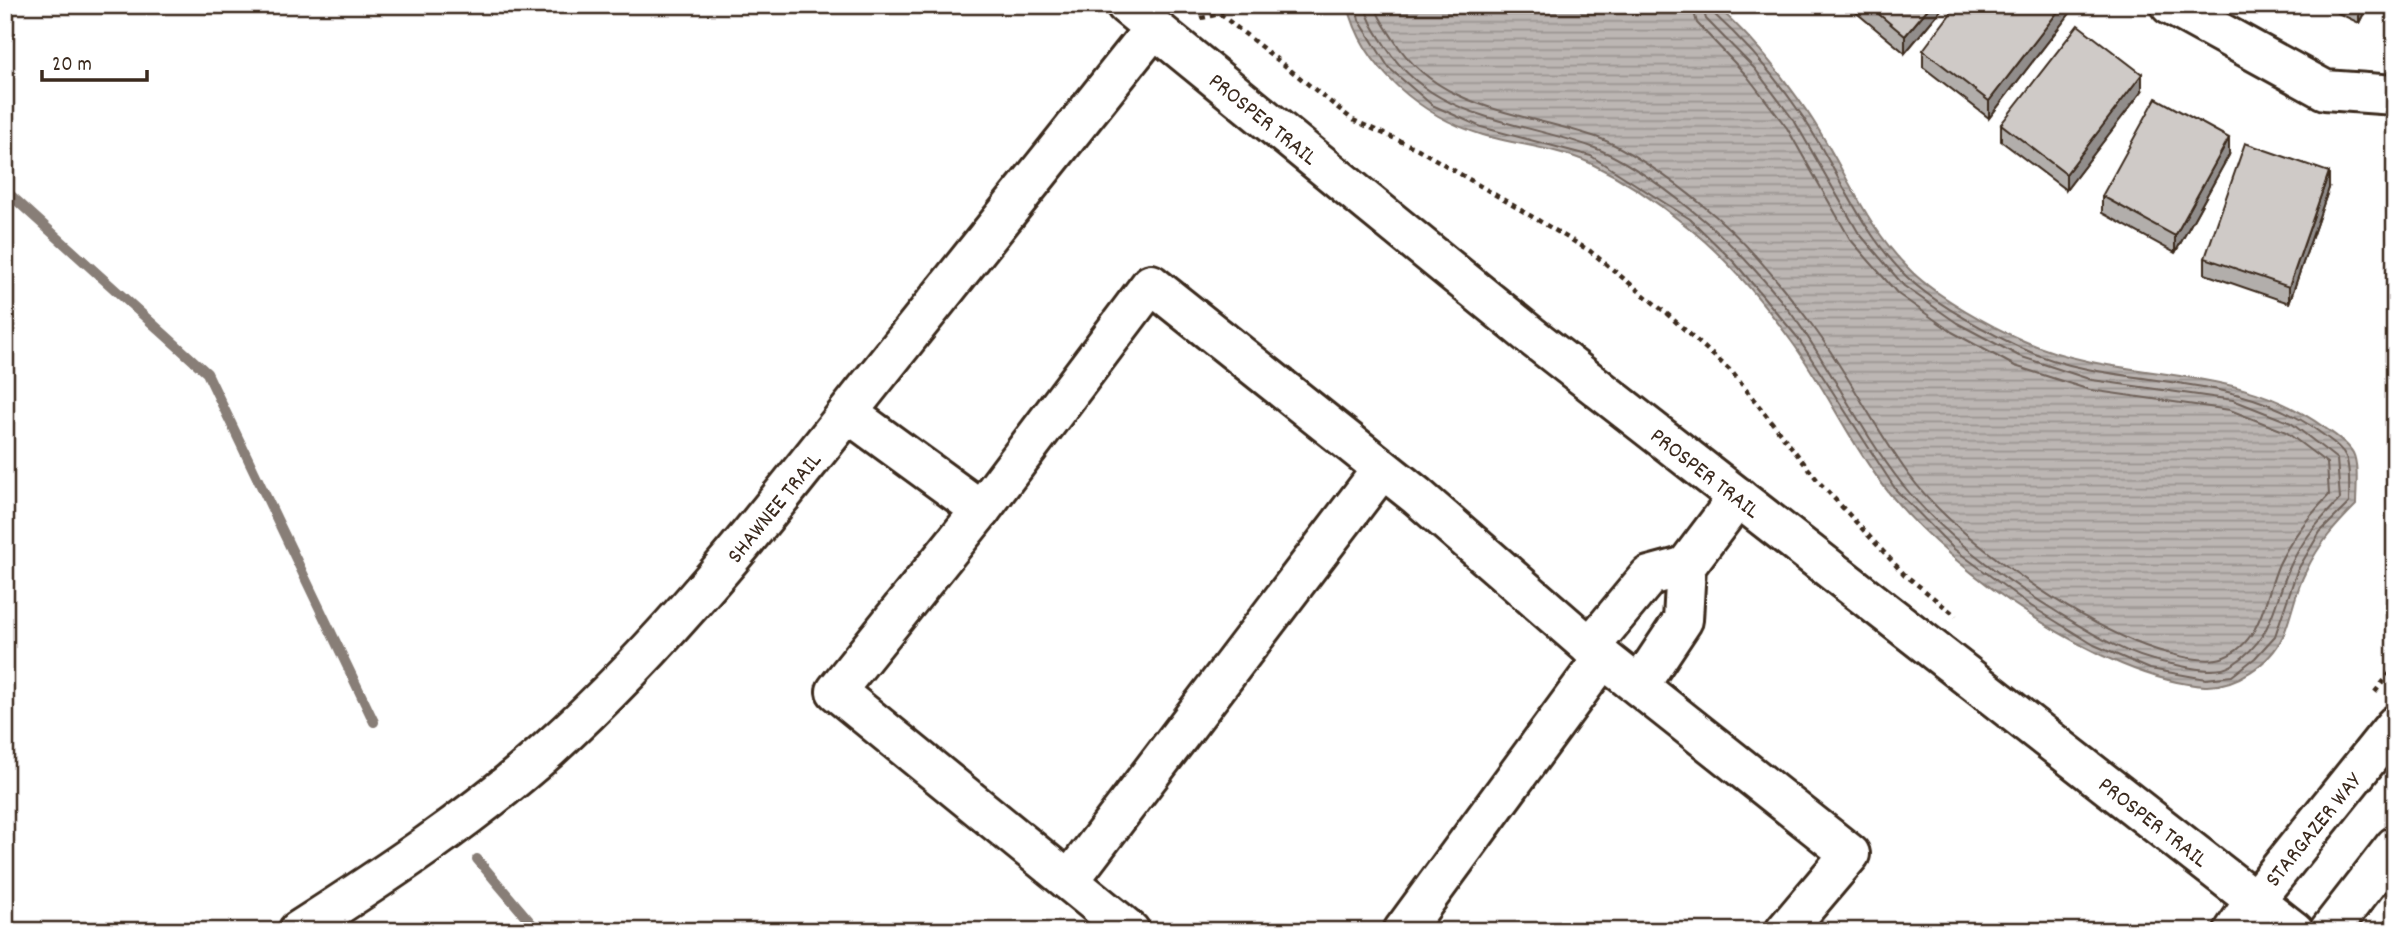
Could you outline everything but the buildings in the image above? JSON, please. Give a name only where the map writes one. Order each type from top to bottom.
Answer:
[{"type":"street","points":[[2170,5],[2325,90],[2395,95]]},
{"type":"street","name":"SHAWNEE TRAIL","points":[[298,931],[396,866],[490,797],[545,752],[594,707],[712,582],[848,413],[1150,13]]},
{"type":"street","name":"PROSPER TRAIL","points":[[1150,13],[1530,335],[2294,931]]},
{"type":"street","points":[[1130,931],[836,691],[981,510],[1151,284],[1382,469],[1596,652],[1850,854],[1785,931]]},
{"type":"street","points":[[848,413],[981,510]]},
{"type":"street","points":[[1069,881],[1382,469]]},
{"type":"street","points":[[1639,686],[1683,620],[1686,566],[1738,496]]},
{"type":"street","points":[[1404,931],[1650,576],[1686,566]]},
{"type":"street","name":"STARGAZER WAY","points":[[2234,931],[2255,900],[2395,724]]},
{"type":"street","points":[[2329,931],[2395,846]]},
{"type":"path","points":[[1220,14],[1353,120],[1419,149],[1590,251],[1657,305],[1732,372],[1819,482],[1904,575],[1957,617]]},
{"type":"water","points":[[1348,5],[1715,5],[1753,42],[1798,99],[1881,236],[1912,272],[1936,292],[1996,328],[2062,355],[2215,382],[2252,392],[2289,406],[2329,430],[2348,446],[2356,464],[2356,505],[2316,552],[2302,579],[2286,628],[2277,646],[2270,656],[2250,672],[2228,683],[2205,686],[2165,679],[2122,664],[2077,643],[2033,617],[1951,556],[1890,494],[1876,476],[1805,360],[1780,326],[1742,279],[1699,236],[1639,191],[1590,163],[1565,154],[1483,135],[1461,127],[1418,103],[1381,69],[1355,28]]},
{"type":"waterway","points":[[5,190],[207,373],[374,722]]},
{"type":"waterway","points":[[477,859],[538,931]]}]
